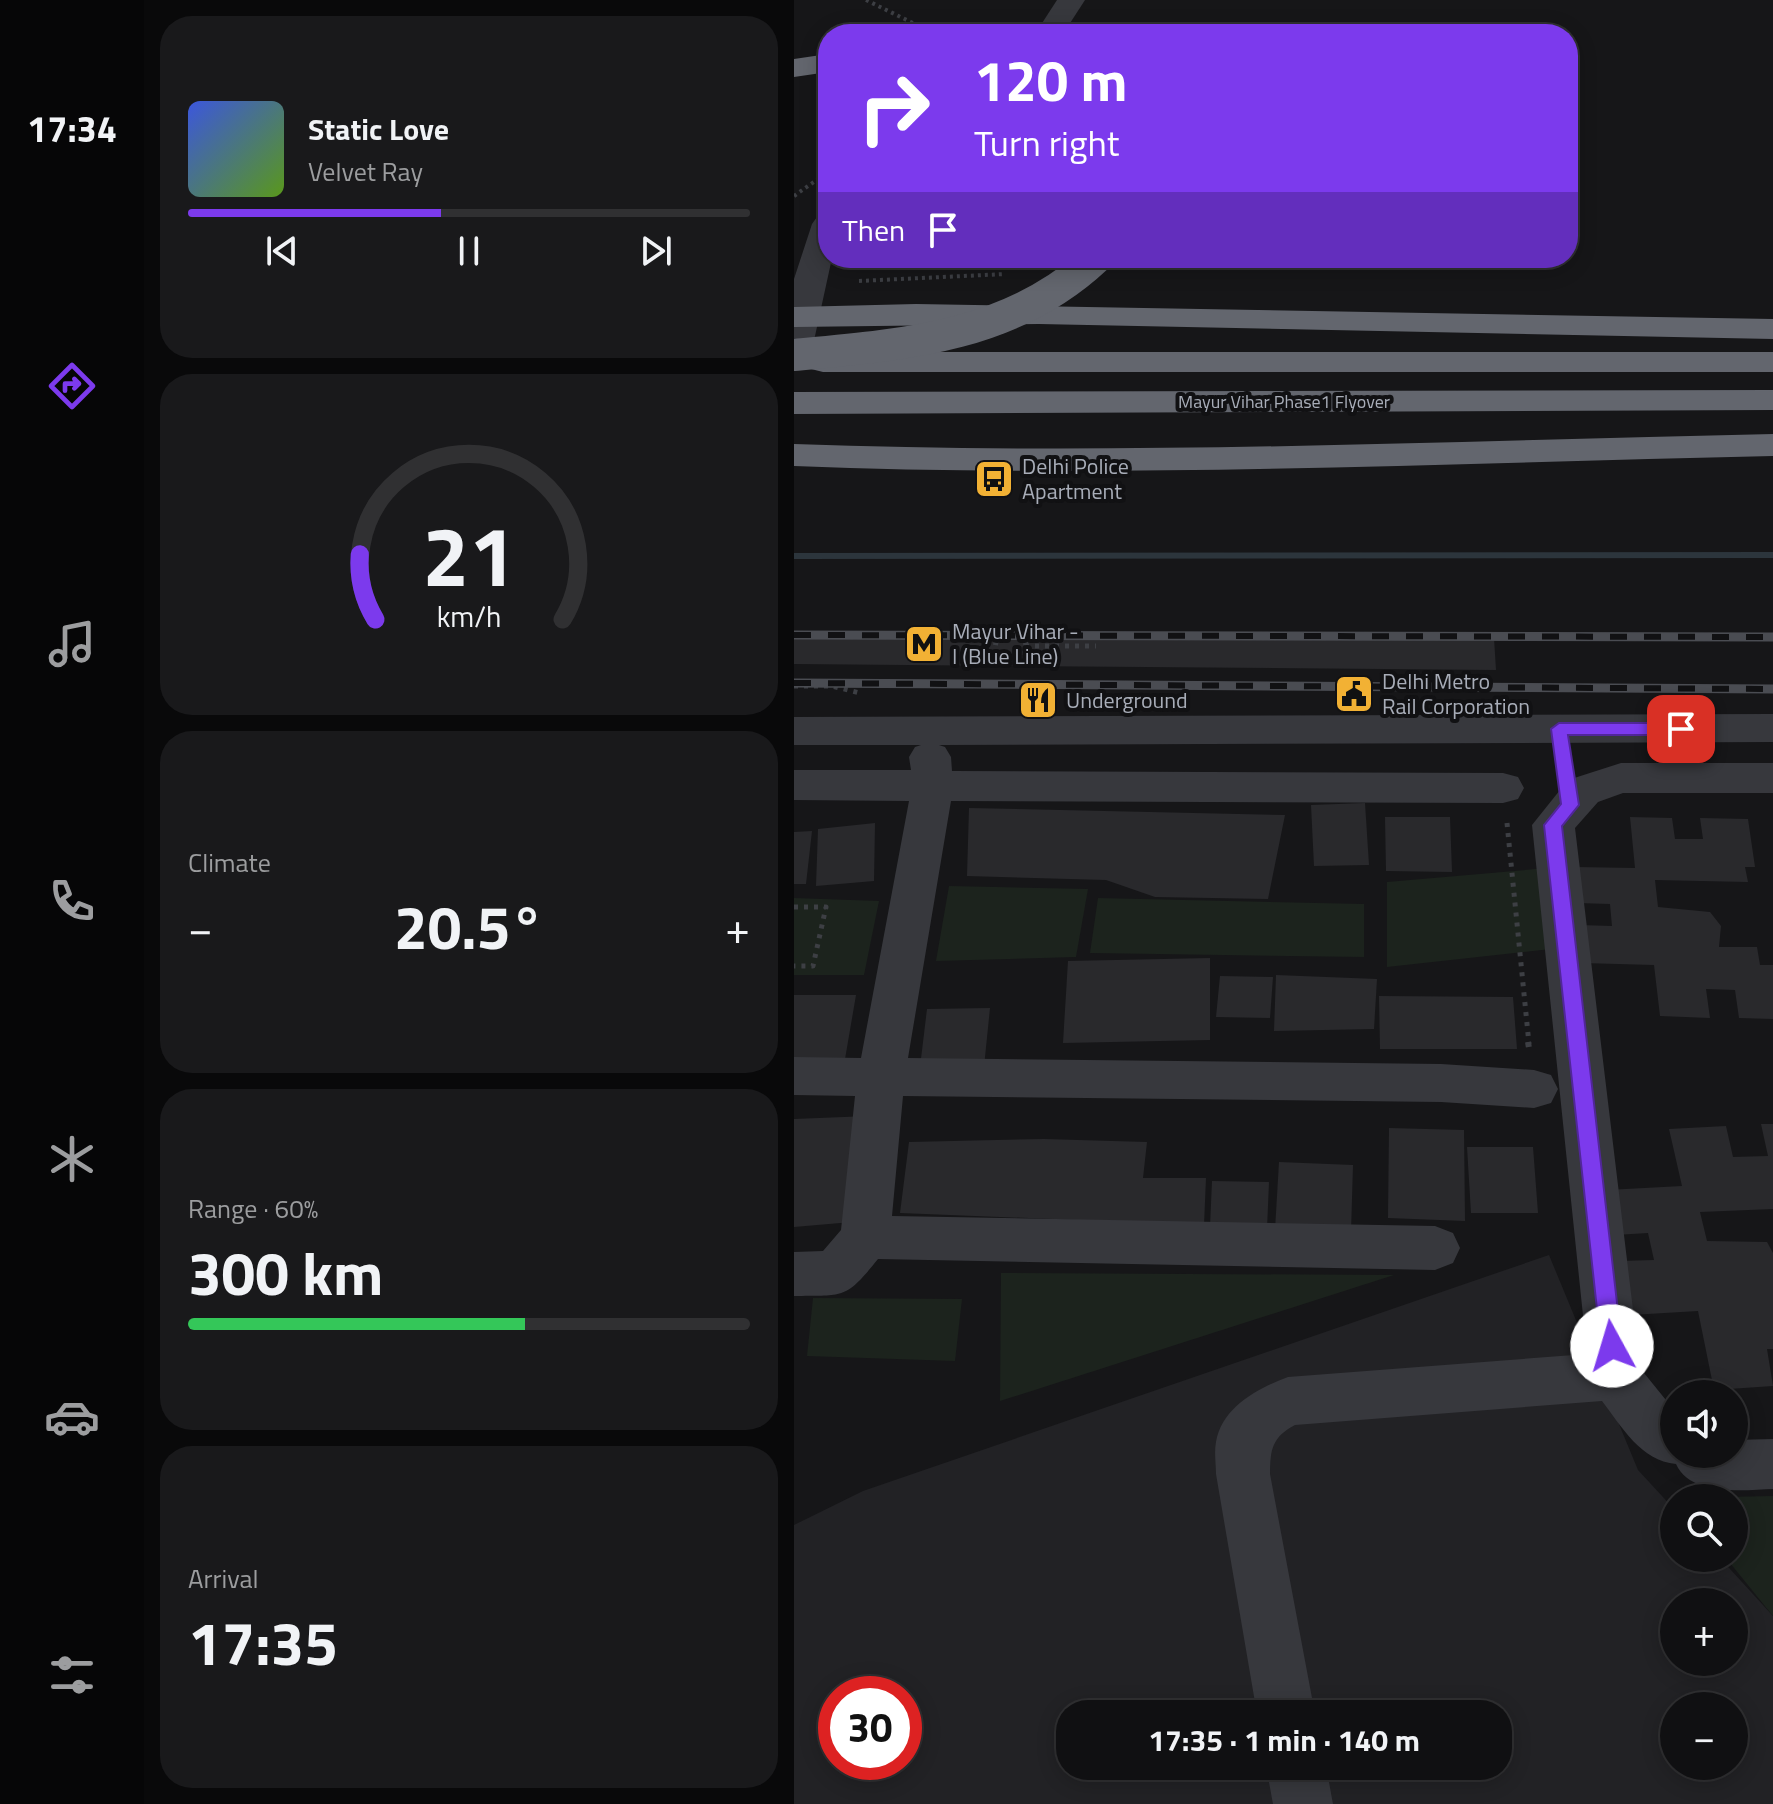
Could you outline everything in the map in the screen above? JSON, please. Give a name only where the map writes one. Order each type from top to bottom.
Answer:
[{"type":"highway","points":[[794,68],[818,64]]},
{"type":"highway","points":[[794,354],[923,340],[1002,318],[1050,296],[1084,268]]},
{"type":"highway","points":[[799,317],[1185,316],[1643,330],[1773,329]]},
{"type":"highway","name":"Mayur Vihar Phase1 Flyover","points":[[794,362],[1773,362]]},
{"type":"highway","name":"Mayur Vihar Phase1 Flyover","points":[[794,403],[1773,400]]},
{"type":"highway","points":[[794,455],[897,460],[1156,463],[1773,445]]},
{"type":"street","points":[[1055,24],[1071,0]]},
{"type":"street","points":[[794,354],[799,317],[818,245]]},
{"type":"street","points":[[794,731],[1773,728]]},
{"type":"street","points":[[1559,729],[1570,805]]},
{"type":"street","points":[[794,1274],[836,1273],[865,1237],[881,1076],[933,786],[929,760],[933,731]]},
{"type":"street","points":[[1660,1432],[1615,1376],[1553,825],[1583,791],[1621,778],[1773,778]]},
{"type":"street","points":[[794,785],[1503,788]]},
{"type":"street","points":[[794,1076],[1441,1083],[1534,1089]]},
{"type":"street","points":[[865,1237],[1435,1248]]},
{"type":"street","points":[[1283,1700],[1243,1474],[1243,1441],[1264,1414],[1288,1401],[1615,1376]]},
{"type":"street","points":[[1748,1464],[1773,1464]]},
{"type":"street","points":[[1299,1780],[1303,1804]]},
{"type":"path","points":[[866,0],[913,24]]},
{"type":"path","points":[[794,196],[818,179]]},
{"type":"path","points":[[994,655],[997,635]]},
{"type":"path","points":[[1024,655],[1027,635]]},
{"type":"path","points":[[1025,646],[1096,646]]},
{"type":"path","points":[[794,686],[832,686]]},
{"type":"path","points":[[1503,788],[1534,1089]]},
{"type":"path","points":[[794,907],[826,907],[813,966],[794,966]]},
{"type":"shaded area","points":[[1559,867],[1569,947],[1387,967],[1387,882]]},
{"type":"shaded area","points":[[949,886],[1088,889],[1076,957],[936,961]]},
{"type":"shaded area","points":[[794,898],[879,901],[864,975],[794,975]]},
{"type":"shaded area","points":[[1098,898],[1364,904],[1364,957],[1090,953]]},
{"type":"shaded area","points":[[1549,1255],[1638,1470],[1660,1494],[1660,1572],[1733,1572],[1747,1588],[1660,1588],[1660,1676],[1748,1676],[1748,1589],[1773,1616],[1773,1804],[794,1804],[794,1525],[863,1491]]},
{"type":"shaded area","points":[[1001,1273],[1394,1275],[1000,1401]]},
{"type":"shaded area","points":[[813,1298],[962,1299],[955,1361],[807,1356]]},
{"type":"shaded area","points":[[1773,1496],[1773,1616],[1737,1572],[1748,1572],[1748,1497]]},
{"type":"building","name":"Mayur Vihar - I (Blue Line)","points":[[794,632],[1494,638],[1496,670],[794,664]]},
{"type":"building","points":[[1365,803],[1369,865],[1314,866],[1311,805]]},
{"type":"building","points":[[969,808],[1285,815],[1268,899],[1155,897],[1106,880],[967,876]]},
{"type":"building","points":[[1385,817],[1450,817],[1452,872],[1386,871]]},
{"type":"building","points":[[1630,817],[1672,818],[1675,839],[1703,839],[1700,818],[1748,819],[1755,867],[1745,867],[1748,882],[1655,880],[1658,907],[1710,912],[1721,926],[1719,947],[1757,947],[1760,965],[1773,965],[1773,1019],[1739,1018],[1735,990],[1706,989],[1710,1018],[1660,1016],[1654,965],[1582,963],[1579,925],[1612,926],[1610,904],[1577,903],[1575,867],[1635,868]]},
{"type":"building","points":[[875,823],[874,881],[816,886],[818,829]]},
{"type":"building","points":[[812,831],[806,884],[794,884],[794,832]]},
{"type":"building","points":[[1210,958],[1210,1040],[1063,1043],[1068,961]]},
{"type":"building","points":[[1276,975],[1377,979],[1374,1029],[1274,1031]]},
{"type":"building","points":[[1220,976],[1273,977],[1270,1018],[1216,1017]]},
{"type":"building","points":[[794,995],[856,995],[845,1059],[794,1059]]},
{"type":"building","points":[[1379,996],[1513,997],[1517,1049],[1380,1049]]},
{"type":"building","points":[[990,1008],[984,1067],[920,1067],[927,1009]]},
{"type":"building","points":[[869,1116],[852,1222],[794,1227],[794,1119]]},
{"type":"building","points":[[1761,1124],[1773,1124],[1773,1209],[1700,1212],[1707,1241],[1767,1242],[1773,1253],[1773,1349],[1767,1349],[1773,1386],[1748,1388],[1748,1380],[1712,1380],[1698,1311],[1631,1315],[1620,1261],[1654,1260],[1648,1233],[1615,1235],[1607,1190],[1682,1186],[1669,1129],[1726,1126],[1733,1157],[1768,1156]]},
{"type":"building","points":[[1389,1128],[1464,1130],[1465,1221],[1388,1218]]},
{"type":"building","points":[[1044,1139],[1147,1142],[1143,1178],[1206,1178],[1204,1225],[900,1213],[909,1142]]},
{"type":"building","points":[[1467,1147],[1533,1147],[1538,1213],[1471,1213]]},
{"type":"building","points":[[1279,1162],[1353,1165],[1351,1232],[1275,1230]]},
{"type":"building","points":[[1212,1181],[1269,1182],[1267,1229],[1210,1227]]},
{"type":"waterway","points":[[794,556],[1773,555]]},
{"type":"railway","points":[[794,635],[1773,637]]},
{"type":"railway","points":[[794,683],[1773,689]]},
{"type":"place","name":"Delhi Police Apartment","points":[[994,479]]},
{"type":"place","name":"Mayur Vihar - I (Blue Line)","points":[[924,644]]},
{"type":"place","name":"Delhi Metro Rail Corporation","points":[[1354,694]]},
{"type":"place","name":"Underground","points":[[1038,700]]},
{"type":"route","points":[[1612,1346],[1553,825],[1570,805],[1559,729],[1681,729]]}]
